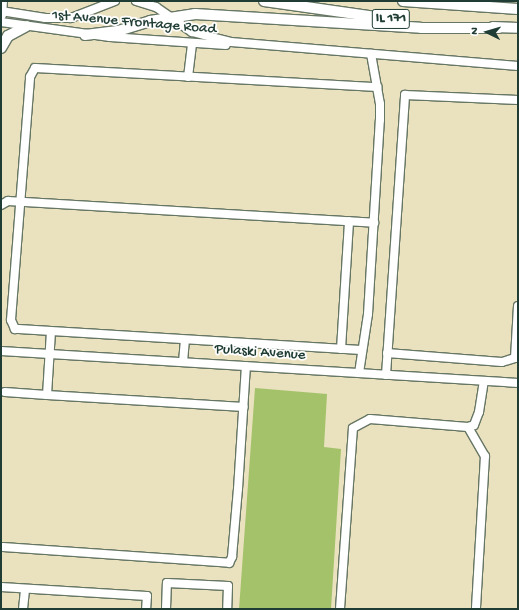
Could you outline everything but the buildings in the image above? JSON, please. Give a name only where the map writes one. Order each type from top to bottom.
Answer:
[{"type":"main road","points":[[1,15],[2,1]]},
{"type":"main road","name":"IL 171","points":[[264,1],[384,19],[499,28],[518,28]]},
{"type":"main road","name":"IL 171","points":[[403,1],[518,9]]},
{"type":"main road","points":[[85,34],[118,31],[170,17],[213,14],[422,28],[499,28]]},
{"type":"main road","points":[[1,48],[8,36],[27,26]]},
{"type":"street","name":"1st Avenue Frontage Road","points":[[1,11],[45,18],[71,18],[115,1]]},
{"type":"street","name":"1st Avenue Frontage Road","points":[[136,1],[156,7],[181,26],[205,37],[264,47]]},
{"type":"street","name":"1st Avenue Frontage Road","points":[[1,22],[85,34],[192,44],[371,54],[518,66]]},
{"type":"street","points":[[188,77],[192,44]]},
{"type":"street","points":[[359,373],[361,350],[368,314],[380,120],[377,87],[371,54]]},
{"type":"street","points":[[361,350],[185,341],[15,329],[12,320],[30,77],[35,68],[377,87]]},
{"type":"street","points":[[386,375],[405,95],[518,100]]},
{"type":"street","points":[[1,195],[5,203],[20,202],[374,223]]},
{"type":"street","points":[[341,349],[350,221]]},
{"type":"street","points":[[387,353],[502,362],[515,358],[518,306]]},
{"type":"street","points":[[47,395],[51,332]]},
{"type":"street","points":[[183,362],[185,341]]},
{"type":"street","name":"Pulaski Avenue","points":[[1,351],[518,383]]},
{"type":"street","points":[[2,547],[229,563],[232,557],[246,366]]},
{"type":"street","points":[[340,609],[353,428],[370,419],[468,427],[474,425],[479,412],[484,381]]},
{"type":"street","points":[[4,392],[244,407]]},
{"type":"street","points":[[468,427],[485,456],[476,609]]},
{"type":"street","points":[[166,609],[168,583],[228,586],[227,609]]},
{"type":"street","points":[[1,587],[147,596],[146,609]]},
{"type":"street","points":[[23,609],[25,589]]},
{"type":"green space","points":[[255,388],[327,394],[324,447],[341,449],[331,609],[239,609]]}]
